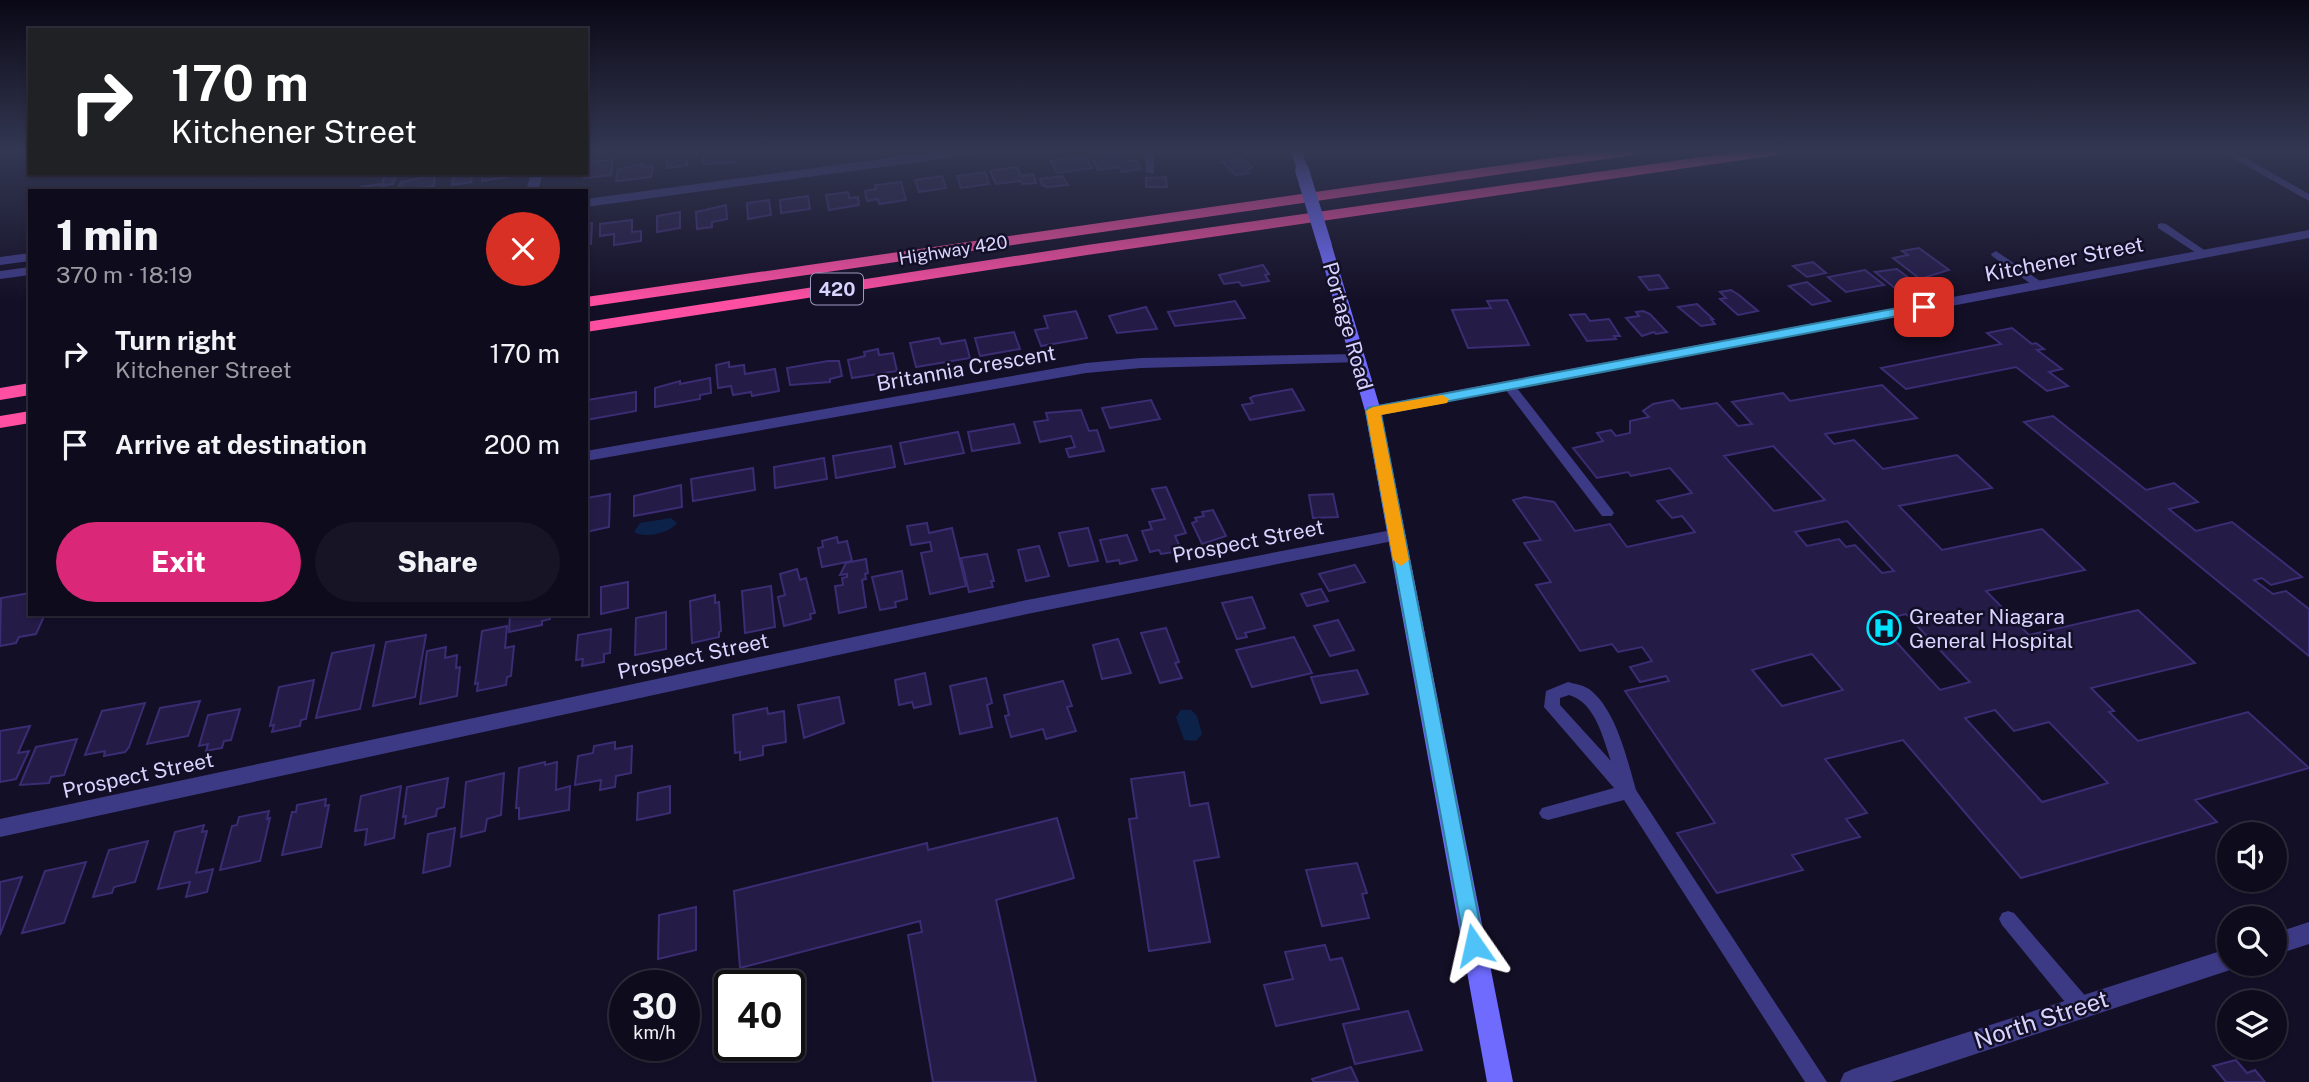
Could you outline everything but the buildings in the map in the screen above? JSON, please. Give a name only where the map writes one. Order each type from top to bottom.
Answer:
[{"type":"highway","name":"Highway 420","points":[[588,302],[1290,200]]},
{"type":"highway","name":"Highway 420","points":[[588,327],[1432,200]]},
{"type":"highway","points":[[0,394],[28,389]]},
{"type":"highway","points":[[0,422],[28,418]]},
{"type":"street","name":"Portage Road","points":[[1311,200],[1373,411],[1500,1082]]},
{"type":"street","name":"Kitchener Street","points":[[1373,411],[2309,234]]},
{"type":"street","points":[[0,261],[28,257]]},
{"type":"street","points":[[0,275],[28,271]]},
{"type":"street","name":"Britannia Crescent","points":[[588,456],[1086,368],[1142,363],[1357,359]]},
{"type":"street","name":"Prospect Street","points":[[0,828],[1027,607],[1396,536]]},
{"type":"street","points":[[2287,940],[2309,933]]},
{"type":"street","name":"North Street","points":[[1853,1082],[2217,963]]},
{"type":"lane","points":[[2162,226],[2206,254]]},
{"type":"lane","points":[[1992,254],[2033,287]]},
{"type":"lane","points":[[1509,386],[1607,513]]},
{"type":"lane","points":[[1628,792],[1597,704],[1577,691],[1557,691],[1552,695],[1552,707],[1628,792],[1817,1082]]},
{"type":"lane","points":[[1548,813],[1628,792]]},
{"type":"lane","points":[[2008,919],[2081,1006]]},
{"type":"water","points":[[671,518],[677,523],[663,532],[644,535],[634,532],[640,523]]},
{"type":"water","points":[[1181,710],[1191,710],[1197,716],[1202,734],[1196,741],[1184,740],[1176,717]]},
{"type":"slow traffic","points":[[1401,560],[1373,411],[1442,399]]},
{"type":"place","name":"Greater Niagara General Hospital","points":[[1884,628]]},
{"type":"route","points":[[1474,945],[1373,411],[1924,307]]}]
